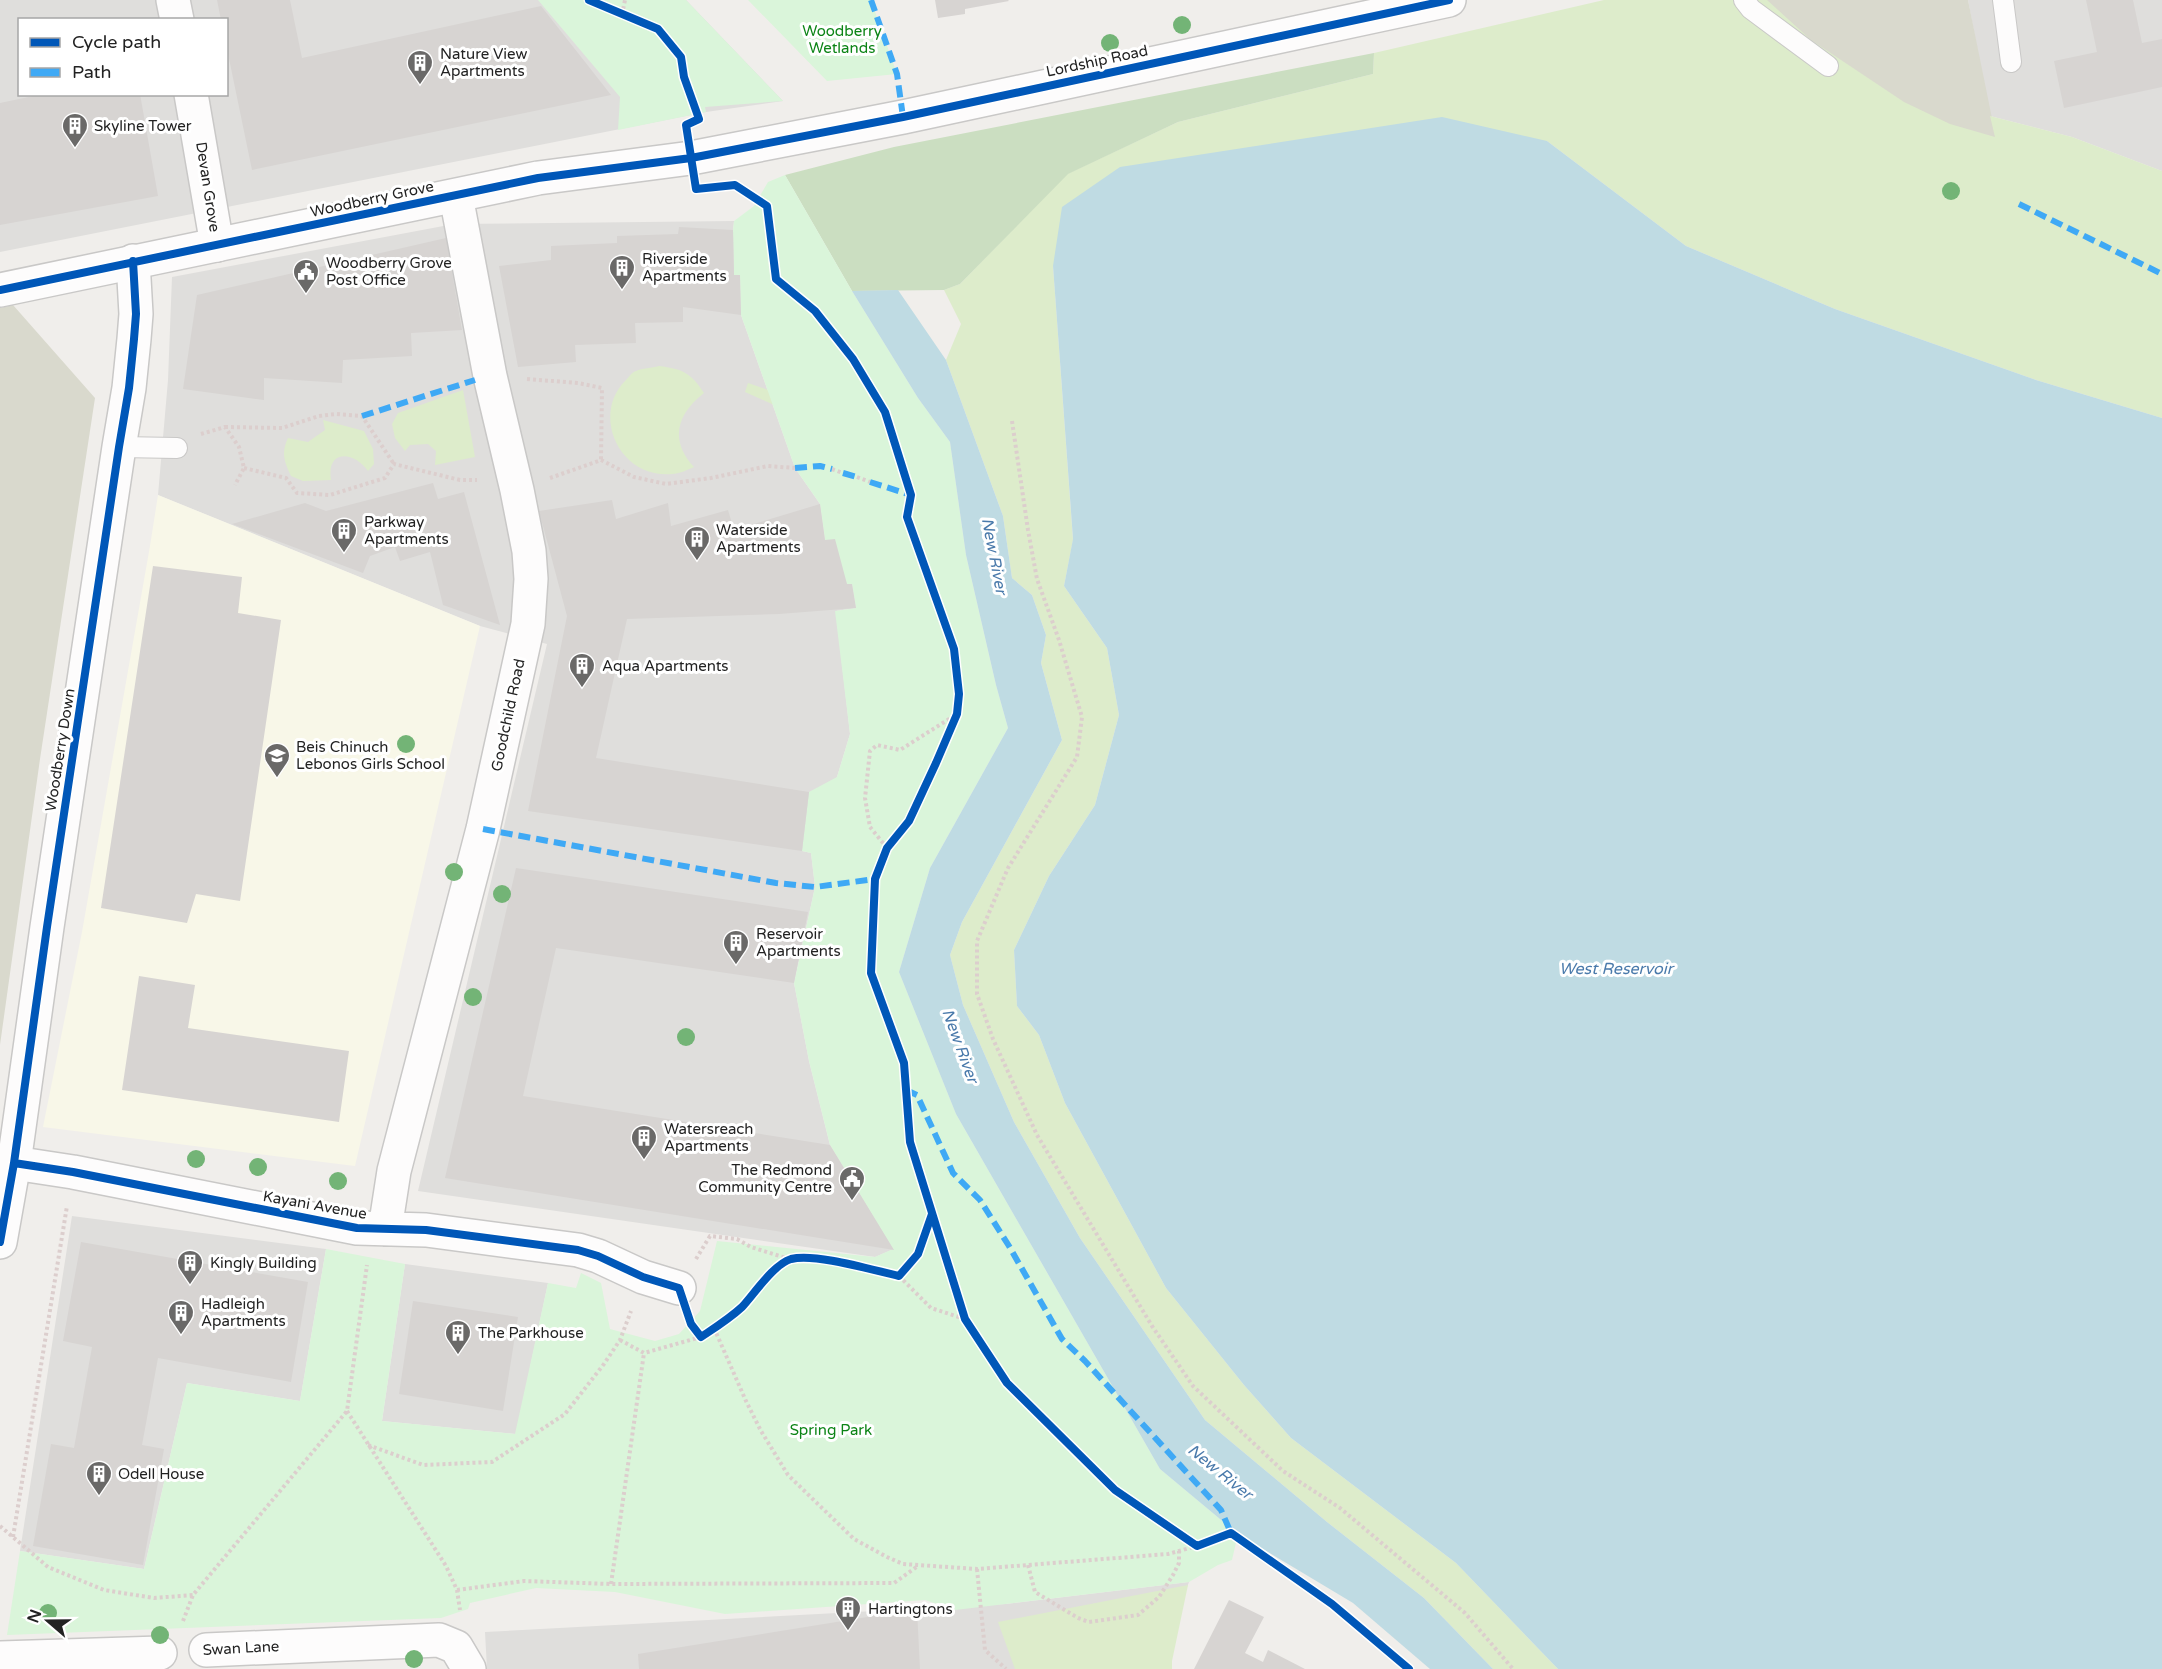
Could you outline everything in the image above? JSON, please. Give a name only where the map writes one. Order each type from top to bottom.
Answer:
[{"type":"street","points":[[174,0],[177,18]]},
{"type":"street","name":"Lordship Road","points":[[751,147],[903,117],[1449,0]]},
{"type":"street","name":"Devan Grove","points":[[191,96],[217,245]]},
{"type":"street","name":"Woodberry Grove","points":[[0,290],[538,178],[691,158],[751,147]]},
{"type":"street","name":"Goodchild Road","points":[[385,1229],[394,1171],[483,829],[528,624],[531,579],[529,551],[490,376],[456,196]]},
{"type":"street","name":"Woodberry Down","points":[[0,1242],[14,1163],[47,927],[129,388],[136,314],[133,261]]},
{"type":"street","name":"Kayani Avenue","points":[[14,1163],[73,1172],[357,1228],[426,1230],[578,1251],[598,1256],[643,1277],[679,1288]]},
{"type":"street","name":"Swan Lane","points":[[0,1658],[177,1656],[439,1640],[465,1662]]},
{"type":"lane","points":[[1743,0],[1751,9],[1828,66]]},
{"type":"lane","points":[[2003,0],[2011,62]]},
{"type":"lane","points":[[119,447],[177,448]]},
{"type":"path","points":[[622,15],[625,0]]},
{"type":"path","points":[[613,11],[631,18]]},
{"type":"path","points":[[521,378],[578,383],[602,388],[601,460]]},
{"type":"path","points":[[177,448],[200,434],[225,427],[282,428],[319,416],[336,414],[362,416],[394,464],[460,480]]},
{"type":"path","points":[[1012,422],[1037,579],[1059,640],[1082,717],[1077,757],[1008,868],[977,941],[977,994],[993,1039],[1037,1135],[1152,1326],[1193,1386],[1283,1471],[1340,1508],[1465,1613],[1513,1669]]},
{"type":"path","points":[[225,427],[239,447],[244,468],[236,485]]},
{"type":"path","points":[[547,479],[601,460],[634,477],[666,484],[711,478],[768,466],[795,468]]},
{"type":"path","points":[[244,468],[286,478],[297,494],[330,495],[385,478],[394,464]]},
{"type":"path","points":[[832,470],[843,473]]},
{"type":"path","points":[[857,477],[870,482]]},
{"type":"path","points":[[953,724],[958,704]]},
{"type":"path","points":[[887,848],[870,827],[865,798],[870,751],[877,745],[900,750],[957,714]]},
{"type":"path","points":[[883,859],[894,839]]},
{"type":"path","points":[[13,1537],[73,1172]]},
{"type":"path","points":[[701,1337],[691,1324],[679,1288],[710,1236],[737,1239],[751,1247],[793,1259]]},
{"type":"path","points":[[782,1265],[793,1259]]},
{"type":"path","points":[[177,1656],[182,1624],[193,1595],[347,1411],[367,1268]]},
{"type":"path","points":[[899,1276],[905,1269]]},
{"type":"path","points":[[888,1274],[899,1276],[931,1308],[965,1319]]},
{"type":"path","points":[[368,1444],[423,1465],[492,1462],[565,1414],[620,1340],[643,1277]]},
{"type":"path","points":[[962,1308],[971,1328]]},
{"type":"path","points":[[620,1340],[644,1353],[701,1337],[718,1327],[746,1401],[761,1431],[789,1475],[854,1539],[903,1564],[977,1569],[1168,1554],[1206,1543]]},
{"type":"path","points":[[610,1584],[644,1353]]},
{"type":"path","points":[[347,1411],[446,1566],[458,1590],[465,1662]]},
{"type":"path","points":[[0,1526],[48,1567],[104,1590],[154,1598],[193,1595]]},
{"type":"path","points":[[1188,1540],[1197,1546]]},
{"type":"path","points":[[1028,1565],[1035,1592],[1078,1618],[1089,1622],[1138,1615],[1159,1597],[1179,1563],[1179,1551]]},
{"type":"path","points":[[458,1590],[524,1581],[610,1584],[894,1583],[919,1566]]},
{"type":"path","points":[[977,1569],[985,1650],[1006,1669]]},
{"type":"shaded area","points":[[0,0],[686,0],[783,101],[706,112],[0,252]]},
{"type":"shaded area","points":[[1676,0],[1968,0],[1996,138],[1933,139]]},
{"type":"shaded area","points":[[1968,0],[2162,0],[2162,171],[2072,137],[1990,116]]},
{"type":"shaded area","points":[[734,221],[733,230],[740,275],[741,315],[795,468],[820,504],[825,540],[852,584],[856,608],[836,611],[850,734],[837,777],[802,851],[811,853],[815,887],[794,983],[809,1061],[830,1145],[894,1249],[875,1257],[418,1191],[547,644],[480,626],[158,495],[168,380],[172,277],[454,224]]},
{"type":"shaded area","points":[[13,305],[95,398],[40,759],[0,1045],[0,308]]},
{"type":"shaded area","name":"Beis Chinuch Lebonos Girls School","points":[[158,495],[480,626],[355,1166],[43,1127],[82,932]]},
{"type":"shaded area","points":[[72,1216],[326,1249],[300,1401],[187,1383],[144,1569],[20,1551]]},
{"type":"shaded area","points":[[405,1264],[548,1283],[516,1434],[382,1421]]},
{"type":"shaded area","points":[[1189,1582],[1164,1648],[1163,1669],[487,1669],[485,1632],[1006,1604]]},
{"type":"green space","points":[[538,0],[686,0],[783,101],[705,107],[706,112],[618,130],[620,97]]},
{"type":"green space","name":"Woodberry Wetlands","points":[[748,0],[871,0],[897,74],[827,81]]},
{"type":"green space","points":[[1604,0],[1767,0],[1811,40],[1904,102],[1950,124],[1995,137],[1990,116],[2072,137],[2162,171],[2162,418],[2036,380],[1835,309],[1686,246],[1547,141],[1053,266],[1073,540],[1064,586],[1107,648],[1119,715],[1095,805],[1049,876],[1014,950],[1017,1006],[1039,1035],[1065,1103],[1166,1288],[1244,1385],[1291,1438],[1456,1563],[1558,1669],[1493,1669],[1424,1598],[1327,1522],[1205,1420],[1080,1238],[1014,1122],[963,1005],[950,955],[962,922],[1062,740],[1041,663],[1046,635],[1032,595],[1012,578],[1003,516],[946,360],[961,324],[944,290],[960,284],[1067,174],[1178,122],[1373,74],[1374,53]]},
{"type":"green space","points":[[1374,53],[1373,74],[1178,122],[1068,174],[960,284],[944,290],[852,291],[785,175],[894,147]]},
{"type":"green space","name":"Spring Park","points":[[785,175],[852,291],[918,398],[950,442],[966,555],[1008,728],[930,868],[899,972],[956,1114],[1160,1469],[1238,1534],[1232,1560],[1218,1565],[1189,1582],[955,1610],[925,1600],[725,1614],[615,1592],[536,1588],[470,1603],[468,1609],[441,1618],[7,1635],[20,1551],[144,1569],[187,1383],[300,1401],[326,1249],[405,1264],[382,1421],[515,1434],[548,1283],[576,1288],[581,1273],[601,1283],[610,1329],[655,1341],[679,1334],[700,1311],[717,1241],[875,1257],[893,1249],[830,1145],[809,1061],[794,983],[815,887],[811,853],[802,851],[809,792],[837,777],[850,734],[835,611],[856,608],[852,584],[847,584],[825,540],[820,504],[795,468],[741,315],[740,276],[734,275],[734,221],[754,206],[768,182]]},
{"type":"green space","points":[[659,366],[686,373],[704,393],[688,410],[679,428],[681,447],[694,467],[675,474],[654,473],[638,466],[625,456],[616,442],[611,426],[611,410],[616,394],[626,380],[632,373],[641,369]]},
{"type":"green space","points":[[748,383],[774,392],[783,409],[745,392]]},
{"type":"green space","points":[[463,390],[475,457],[435,465],[436,451],[428,444],[410,445],[405,451],[395,438],[392,424],[398,413]]},
{"type":"green space","points":[[323,420],[364,431],[373,449],[374,464],[368,471],[356,460],[342,456],[333,463],[331,480],[303,481],[291,476],[284,457],[288,438],[308,442],[325,430]]},
{"type":"green space","points":[[1188,1585],[1172,1669],[1015,1669],[998,1622]]},
{"type":"water","name":"West Reservoir","points":[[1442,117],[1547,141],[1686,246],[1835,309],[2036,380],[2162,418],[2162,1669],[1558,1669],[1456,1563],[1291,1438],[1244,1385],[1166,1288],[1065,1103],[1039,1035],[1017,1006],[1014,950],[1049,876],[1095,805],[1119,715],[1107,648],[1064,586],[1073,539],[1053,266],[1062,207],[1120,167]]},
{"type":"water","name":"New River","points":[[898,290],[946,360],[1003,516],[1012,578],[1032,595],[1046,635],[1041,663],[1062,740],[962,922],[950,955],[963,1005],[1014,1122],[1080,1238],[1205,1420],[1327,1522],[1424,1598],[1493,1669],[1430,1669],[1353,1603],[1238,1534],[1160,1469],[956,1114],[899,972],[930,868],[1008,728],[966,555],[950,442],[918,398],[852,291]]},
{"type":"building","name":"Nature View Apartments","points":[[217,0],[290,0],[302,58],[541,6],[611,95],[252,170],[228,54],[228,18],[221,18]]},
{"type":"building","points":[[935,0],[1009,1],[965,9],[965,14],[938,18]]},
{"type":"building","points":[[2086,0],[2133,0],[2142,43],[2162,39],[2162,87],[2064,108],[2054,61],[2097,52]]},
{"type":"building","name":"Skyline Tower","points":[[33,96],[140,96],[158,196],[0,225],[0,103]]},
{"type":"building","name":"Riverside Apartments","points":[[679,227],[733,230],[734,275],[740,275],[741,315],[683,307],[683,322],[635,323],[636,343],[575,345],[576,362],[518,367],[499,266],[551,260],[551,246],[617,243],[617,236],[678,234]]},
{"type":"building","points":[[446,238],[462,330],[411,333],[412,356],[343,360],[342,383],[264,378],[264,400],[183,389],[197,295]]},
{"type":"building","name":"Parkway Apartments","points":[[433,483],[438,499],[464,492],[500,625],[443,605],[430,552],[400,561],[395,547],[370,556],[363,573],[232,524],[305,503],[326,511]]},
{"type":"building","points":[[612,500],[616,519],[668,503],[671,526],[728,510],[734,530],[820,504],[825,540],[835,539],[847,584],[852,584],[856,608],[779,614],[627,619],[596,758],[809,792],[802,851],[528,811],[567,616],[539,511]]},
{"type":"building","points":[[153,566],[242,577],[238,613],[281,620],[240,901],[196,894],[187,923],[101,908]]},
{"type":"building","points":[[516,868],[808,912],[794,983],[556,948],[523,1096],[830,1145],[894,1250],[445,1178]]},
{"type":"building","points":[[139,976],[195,985],[188,1028],[349,1051],[339,1122],[122,1090]]},
{"type":"building","points":[[81,1242],[308,1282],[291,1382],[158,1358],[142,1445],[164,1449],[143,1565],[33,1546],[51,1444],[74,1448],[92,1347],[63,1341]]},
{"type":"building","name":"The Parkhouse","points":[[413,1301],[518,1317],[503,1411],[399,1394]]},
{"type":"building","points":[[1229,1600],[1264,1617],[1245,1653],[1263,1662],[1268,1650],[1305,1669],[1194,1669]]},
{"type":"building","name":"Hartingtons","points":[[917,1609],[920,1669],[639,1669],[638,1654]]},
{"type":"marked path","points":[[871,0],[897,74],[903,117]]},
{"type":"marked path","points":[[2019,204],[2162,274]]},
{"type":"marked path","points":[[362,416],[475,380]]},
{"type":"marked path","points":[[795,468],[820,466],[832,469]]},
{"type":"marked path","points":[[843,473],[857,477]]},
{"type":"marked path","points":[[870,482],[911,495]]},
{"type":"marked path","points":[[483,829],[776,883],[815,887],[875,879]]},
{"type":"marked path","points":[[906,1090],[917,1095],[953,1173],[980,1200],[1062,1339],[1085,1361],[1221,1510],[1231,1533]]},
{"type":"cycle path","points":[[589,0],[658,29],[681,57],[684,77],[699,119],[686,125],[696,189],[735,185],[767,206],[776,279],[815,311],[853,359],[885,412],[911,495],[907,517],[954,649],[959,694],[957,714],[936,763],[909,821],[887,848],[875,879],[871,973],[904,1063],[910,1142],[965,1319],[1007,1383],[1115,1490],[1197,1546],[1231,1533],[1332,1604],[1409,1669]]},
{"type":"cycle path","points":[[0,290],[538,178],[691,158],[903,117],[1449,0]]},
{"type":"cycle path","points":[[0,1242],[14,1163],[47,927],[129,388],[136,314],[133,261]]},
{"type":"cycle path","points":[[14,1163],[73,1172],[357,1228],[426,1230],[578,1250],[598,1256],[643,1277],[679,1288],[691,1324],[701,1337],[742,1307],[771,1273],[791,1259],[829,1260],[899,1276],[918,1254],[932,1214]]},
{"type":"place","name":"Nature View Apartments","points":[[420,86]]},
{"type":"place","name":"Skyline Tower","points":[[75,149]]},
{"type":"place","name":"Riverside Apartments","points":[[622,291]]},
{"type":"place","name":"Woodberry Grove Post Office","points":[[306,295]]},
{"type":"place","name":"Parkway Apartments","points":[[344,554]]},
{"type":"place","name":"Waterside Apartments","points":[[697,562]]},
{"type":"place","name":"Aqua Apartments","points":[[582,689]]},
{"type":"place","name":"Beis Chinuch Lebonos Girls School","points":[[277,779]]},
{"type":"place","name":"Reservoir Apartments","points":[[736,966]]},
{"type":"place","name":"Watersreach Apartments","points":[[644,1161]]},
{"type":"place","name":"The Redmond Community Centre","points":[[852,1202]]},
{"type":"place","name":"Kingly Building","points":[[190,1286]]},
{"type":"place","name":"Hadleigh Apartments","points":[[181,1336]]},
{"type":"place","name":"The Parkhouse","points":[[458,1356]]},
{"type":"place","name":"Odell House","points":[[99,1497]]},
{"type":"place","name":"Hartingtons","points":[[848,1632]]}]
